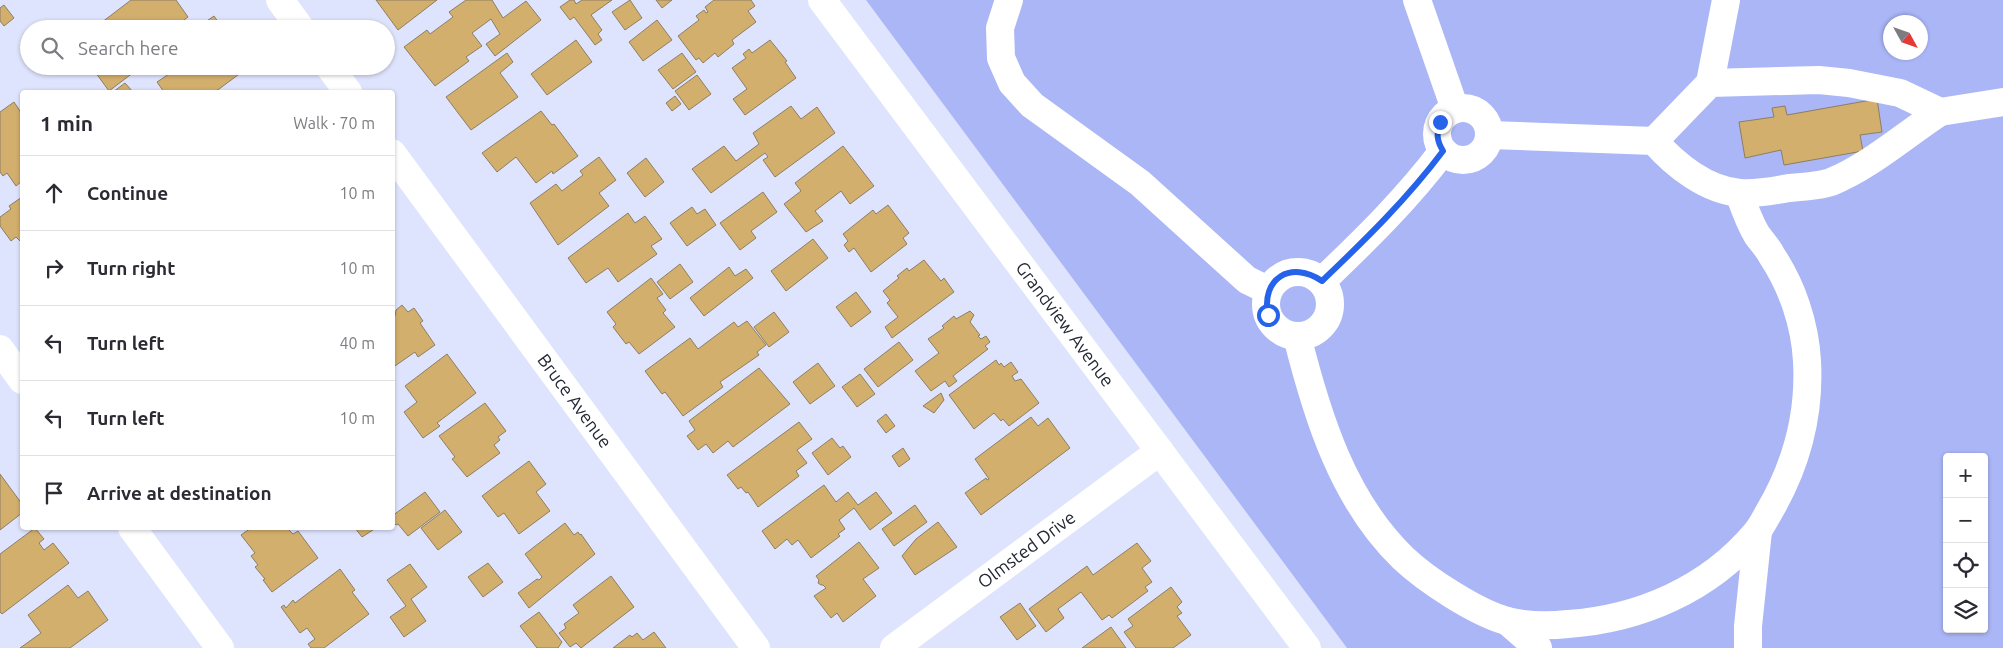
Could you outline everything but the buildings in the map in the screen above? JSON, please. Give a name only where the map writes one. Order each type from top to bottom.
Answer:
[{"type":"street","points":[[280,0],[294,20]]},
{"type":"street","name":"Grandview Avenue","points":[[822,0],[1307,648]]},
{"type":"street","points":[[1008,0],[1000,28],[1001,58],[1012,83],[1032,105],[1146,188],[1247,280],[1268,290]]},
{"type":"street","points":[[1417,0],[1455,109]]},
{"type":"street","points":[[1654,141],[1710,83],[1726,0]]},
{"type":"street","points":[[335,75],[346,90]]},
{"type":"street","points":[[1710,83],[1818,80],[1849,83],[1900,93],[1940,112]]},
{"type":"street","points":[[1490,135],[1654,141],[1666,155],[1700,180],[1739,193],[1764,192],[1830,182],[1858,168],[1940,112],[2003,102]]},
{"type":"street","points":[[1465,108],[1475,111],[1483,117],[1490,135],[1487,146],[1480,154],[1471,159],[1461,160],[1451,158],[1443,151],[1438,143],[1436,132],[1446,114],[1455,109],[1465,108]]},
{"type":"street","points":[[1322,281],[1366,239],[1409,193],[1443,151]]},
{"type":"street","name":"Bruce Avenue","points":[[395,157],[756,648]]},
{"type":"street","points":[[1296,336],[1313,396],[1330,444],[1352,491],[1385,540],[1405,560],[1427,577],[1479,609],[1507,621],[1536,625],[1578,624],[1646,609],[1682,593],[1710,576],[1736,555],[1758,531],[1778,495],[1798,445],[1808,387],[1804,334],[1786,281],[1757,234],[1739,193]]},
{"type":"street","points":[[1299,271],[1312,274],[1322,281],[1328,292],[1330,305],[1327,317],[1320,328],[1309,334],[1296,336],[1284,333],[1274,326],[1268,315],[1266,303],[1268,290],[1276,280],[1287,274],[1299,271]]},
{"type":"street","points":[[0,349],[20,377]]},
{"type":"street","name":"Olmsted Drive","points":[[894,648],[1160,451]]},
{"type":"street","points":[[133,530],[220,648]]},
{"type":"street","points":[[1748,648],[1748,626],[1758,531]]},
{"type":"street","points":[[1507,621],[1538,648]]},
{"type":"shaded area","points":[[866,0],[2003,0],[2003,648],[1347,648]]},
{"type":"route","points":[[1268,315],[1266,303],[1268,290],[1276,280],[1287,274],[1299,271],[1312,274],[1322,281],[1366,239],[1409,193],[1443,151],[1438,143],[1436,132],[1440,122]]}]
